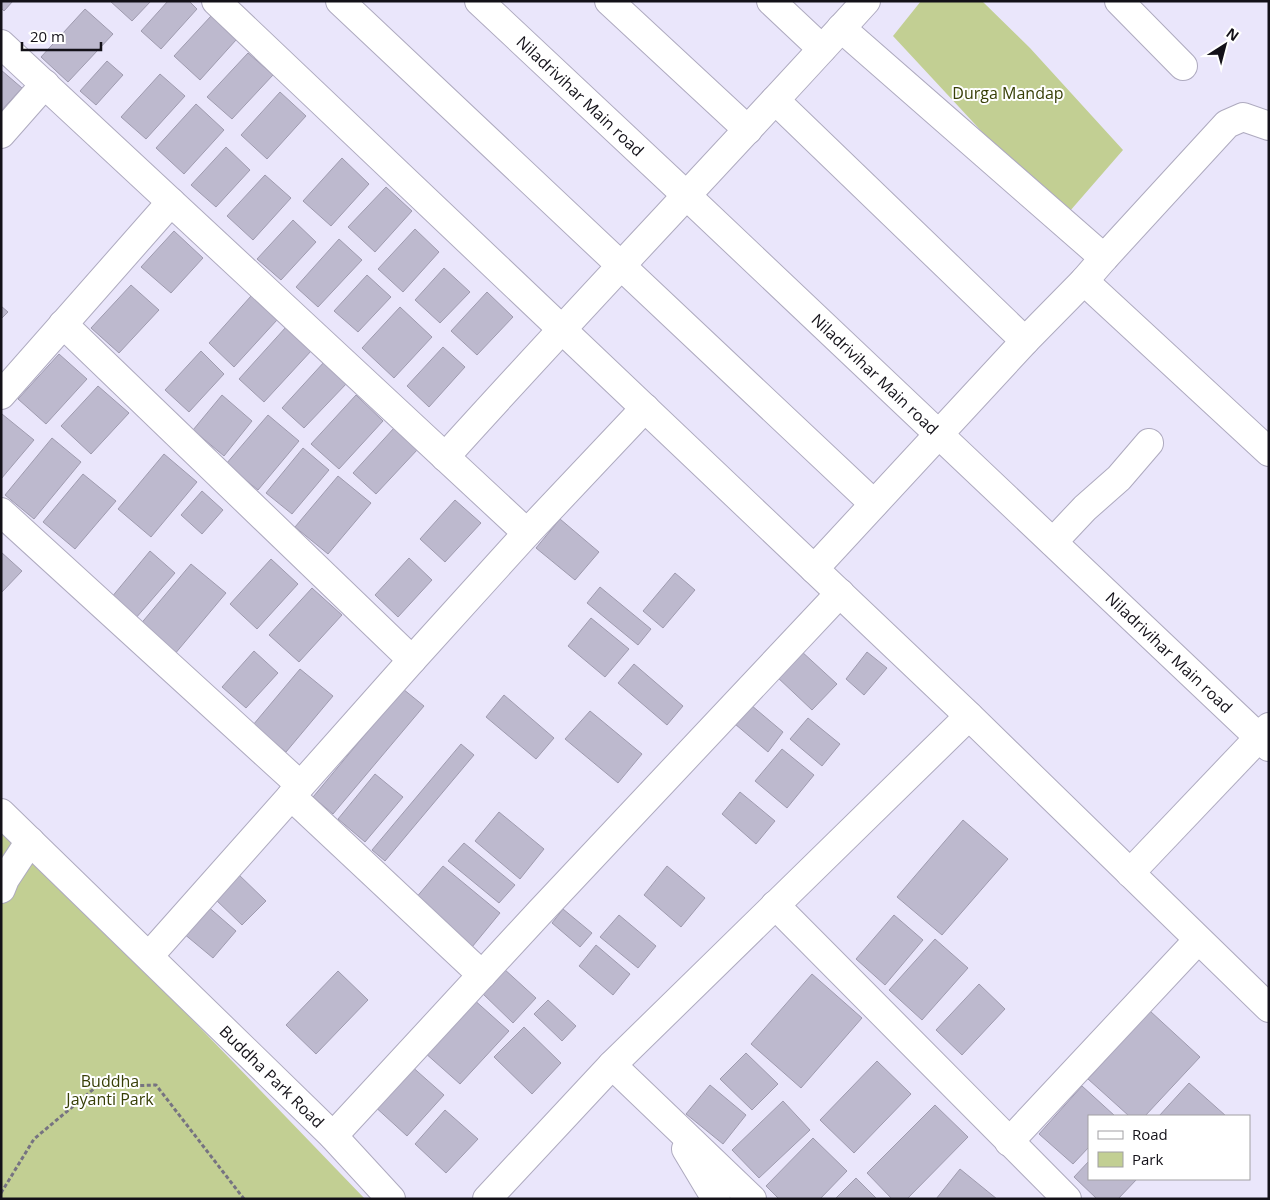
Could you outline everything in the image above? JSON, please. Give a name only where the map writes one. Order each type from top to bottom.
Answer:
[{"type":"street","points":[[216,1],[969,716],[1269,1008]]},
{"type":"street","points":[[340,1],[874,504]]},
{"type":"street","name":"Niladrivihar Main road","points":[[478,1],[1053,542],[1265,737]]},
{"type":"street","points":[[608,1],[748,130]]},
{"type":"street","points":[[771,1],[822,49]]},
{"type":"street","points":[[445,457],[561,328],[687,196],[866,1]]},
{"type":"street","points":[[1119,1],[1183,66]]},
{"type":"street","points":[[841,28],[1104,258]]},
{"type":"street","points":[[1,44],[527,533]]},
{"type":"street","points":[[1,134],[45,84]]},
{"type":"street","points":[[775,100],[1025,341]]},
{"type":"street","points":[[814,569],[1025,341],[1084,281],[1227,124],[1243,117],[1269,126]]},
{"type":"street","points":[[1,395],[171,202]]},
{"type":"street","points":[[1084,281],[1269,452]]},
{"type":"street","points":[[63,324],[412,660]]},
{"type":"street","points":[[149,956],[412,660],[527,533],[645,408]]},
{"type":"street","points":[[1053,542],[1119,478],[1149,443]]},
{"type":"street","points":[[1,512],[296,791],[482,974]]},
{"type":"street","points":[[333,1136],[482,974],[840,593]]},
{"type":"street","points":[[487,1199],[612,1065],[969,716]]},
{"type":"street","points":[[1130,873],[1265,737]]},
{"type":"street","name":"Buddha Park Road","points":[[1,813],[333,1136],[391,1199]]},
{"type":"street","points":[[1,889],[30,841]]},
{"type":"street","points":[[775,905],[1067,1199]]},
{"type":"street","points":[[1009,1142],[1198,940]]},
{"type":"street","points":[[612,1065],[752,1199]]},
{"type":"street","points":[[669,1119],[716,1199]]},
{"type":"path","points":[[1,1193],[34,1139],[96,1087],[156,1085],[244,1199]]},
{"type":"green space","name":"Durga Mandap","points":[[921,1],[982,1],[1030,48],[1123,150],[1063,219],[893,36]]},
{"type":"green space","name":"Buddha Jayanti Park","points":[[1,821],[365,1199],[1,1199]]},
{"type":"building","points":[[1,1],[13,1],[4,11],[1,8]]},
{"type":"building","points":[[110,1],[151,1],[132,21]]},
{"type":"building","points":[[168,1],[189,1],[197,9],[161,49],[141,31]]},
{"type":"building","points":[[85,9],[113,34],[68,82],[41,57]]},
{"type":"building","points":[[211,16],[236,40],[200,80],[174,56]]},
{"type":"building","points":[[248,53],[273,75],[232,119],[207,97]]},
{"type":"building","points":[[107,61],[123,75],[96,105],[80,91]]},
{"type":"building","points":[[1,70],[22,88],[1,111]]},
{"type":"building","points":[[160,74],[185,96],[146,139],[121,117]]},
{"type":"building","points":[[280,92],[306,116],[267,159],[241,135]]},
{"type":"building","points":[[196,104],[224,130],[184,174],[156,148]]},
{"type":"building","points":[[226,147],[250,170],[216,207],[191,185]]},
{"type":"building","points":[[342,158],[369,184],[331,226],[303,201]]},
{"type":"building","points":[[265,175],[291,198],[253,240],[227,216]]},
{"type":"building","points":[[386,187],[412,211],[375,252],[348,227]]},
{"type":"building","points":[[293,220],[316,242],[281,280],[257,259]]},
{"type":"building","points":[[415,229],[439,252],[403,292],[378,269]]},
{"type":"building","points":[[174,231],[203,258],[171,293],[141,267]]},
{"type":"building","points":[[339,239],[362,260],[318,307],[296,287]]},
{"type":"building","points":[[444,268],[470,292],[440,323],[415,300]]},
{"type":"building","points":[[367,275],[391,297],[358,332],[334,311]]},
{"type":"building","points":[[131,285],[159,310],[119,353],[91,328]]},
{"type":"building","points":[[487,292],[513,317],[477,355],[451,331]]},
{"type":"building","points":[[251,296],[277,320],[234,367],[209,343]]},
{"type":"building","points":[[1,306],[8,312],[1,319]]},
{"type":"building","points":[[400,307],[432,337],[394,378],[362,348]]},
{"type":"building","points":[[286,327],[312,350],[264,402],[239,379]]},
{"type":"building","points":[[443,347],[465,367],[429,407],[407,386]]},
{"type":"building","points":[[201,351],[224,374],[189,412],[165,390]]},
{"type":"building","points":[[59,354],[87,379],[46,424],[18,399]]},
{"type":"building","points":[[325,361],[348,382],[304,428],[282,408]]},
{"type":"building","points":[[98,386],[129,413],[91,454],[61,426]]},
{"type":"building","points":[[222,395],[252,421],[224,456],[193,430]]},
{"type":"building","points":[[356,395],[383,421],[339,469],[311,444]]},
{"type":"building","points":[[1,415],[34,440],[1,479]]},
{"type":"building","points":[[268,415],[299,441],[258,490],[226,464]]},
{"type":"building","points":[[394,428],[418,449],[376,494],[353,473]]},
{"type":"building","points":[[52,438],[81,462],[34,519],[5,495]]},
{"type":"building","points":[[303,448],[329,470],[292,514],[266,493]]},
{"type":"building","points":[[164,454],[197,482],[151,537],[118,509]]},
{"type":"building","points":[[83,474],[116,501],[75,549],[43,522]]},
{"type":"building","points":[[338,476],[371,503],[328,554],[295,527]]},
{"type":"building","points":[[202,491],[223,510],[202,534],[181,515]]},
{"type":"building","points":[[455,500],[481,523],[445,562],[420,539]]},
{"type":"building","points":[[560,519],[599,552],[575,580],[536,548]]},
{"type":"building","points":[[150,551],[175,573],[135,619],[111,598]]},
{"type":"building","points":[[1,552],[22,571],[1,593]]},
{"type":"building","points":[[409,558],[432,580],[398,617],[375,595]]},
{"type":"building","points":[[271,559],[298,584],[257,629],[230,604]]},
{"type":"building","points":[[191,564],[226,593],[174,655],[139,626]]},
{"type":"building","points":[[675,573],[695,590],[663,628],[643,611]]},
{"type":"building","points":[[600,587],[651,629],[638,645],[587,603]]},
{"type":"building","points":[[312,588],[342,615],[299,662],[269,635]]},
{"type":"building","points":[[591,618],[629,649],[605,677],[568,646]]},
{"type":"building","points":[[800,650],[837,684],[812,710],[776,676]]},
{"type":"building","points":[[254,651],[278,673],[246,708],[222,687]]},
{"type":"building","points":[[867,652],[887,668],[864,695],[846,679]]},
{"type":"building","points":[[634,664],[683,706],[667,725],[618,683]]},
{"type":"building","points":[[300,669],[333,696],[286,752],[253,725]]},
{"type":"building","points":[[403,689],[424,706],[333,814],[313,797]]},
{"type":"building","points":[[504,695],[554,738],[536,759],[486,717]]},
{"type":"building","points":[[751,705],[783,732],[768,752],[735,724]]},
{"type":"building","points":[[590,711],[642,754],[618,783],[565,739]]},
{"type":"building","points":[[808,718],[840,744],[822,766],[790,739]]},
{"type":"building","points":[[461,744],[474,755],[385,861],[372,850]]},
{"type":"building","points":[[782,749],[814,775],[787,808],[755,781]]},
{"type":"building","points":[[375,774],[403,797],[365,842],[338,819]]},
{"type":"building","points":[[740,792],[775,821],[756,844],[722,814]]},
{"type":"building","points":[[499,812],[544,849],[520,879],[475,841]]},
{"type":"building","points":[[963,820],[1008,859],[942,935],[897,897]]},
{"type":"building","points":[[464,843],[515,885],[499,903],[448,861]]},
{"type":"building","points":[[443,866],[500,913],[472,947],[415,899]]},
{"type":"building","points":[[667,866],[705,898],[681,927],[644,895]]},
{"type":"building","points":[[237,873],[266,901],[242,925],[214,898]]},
{"type":"building","points":[[206,905],[236,931],[213,958],[183,933]]},
{"type":"building","points":[[563,909],[592,933],[580,947],[552,923]]},
{"type":"building","points":[[619,915],[656,946],[638,968],[600,937]]},
{"type":"building","points":[[894,915],[923,940],[885,985],[856,959]]},
{"type":"building","points":[[935,939],[968,968],[922,1020],[889,990]]},
{"type":"building","points":[[596,945],[630,974],[613,995],[579,966]]},
{"type":"building","points":[[503,968],[536,998],[513,1023],[481,992]]},
{"type":"building","points":[[338,971],[368,1000],[316,1054],[286,1025]]},
{"type":"building","points":[[812,974],[862,1018],[801,1088],[751,1044]]},
{"type":"building","points":[[979,984],[1005,1009],[962,1055],[936,1030]]},
{"type":"building","points":[[472,998],[509,1031],[460,1084],[424,1052]]},
{"type":"building","points":[[548,1000],[576,1026],[562,1041],[534,1014]]},
{"type":"building","points":[[1150,1011],[1200,1057],[1146,1115],[1128,1115],[1088,1079]]},
{"type":"building","points":[[524,1027],[561,1063],[532,1094],[494,1057]]},
{"type":"building","points":[[746,1053],[778,1084],[752,1110],[720,1079]]},
{"type":"building","points":[[877,1061],[911,1094],[854,1153],[820,1120]]},
{"type":"building","points":[[409,1064],[444,1095],[407,1136],[372,1104]]},
{"type":"building","points":[[1189,1083],[1225,1115],[1160,1115]]},
{"type":"building","points":[[710,1085],[746,1115],[723,1144],[686,1114]]},
{"type":"building","points":[[1082,1086],[1114,1115],[1088,1115],[1088,1148],[1073,1164],[1039,1134]]},
{"type":"building","points":[[783,1101],[810,1130],[759,1178],[732,1150]]},
{"type":"building","points":[[935,1105],[968,1137],[907,1199],[892,1199],[867,1173]]},
{"type":"building","points":[[445,1110],[478,1139],[446,1173],[415,1144]]},
{"type":"building","points":[[813,1138],[847,1171],[820,1199],[779,1199],[766,1186]]},
{"type":"building","points":[[1088,1162],[1088,1180],[1136,1180],[1118,1199],[1097,1199],[1074,1177]]},
{"type":"building","points":[[960,1169],[997,1199],[936,1199]]},
{"type":"building","points":[[856,1178],[877,1199],[835,1199]]}]
